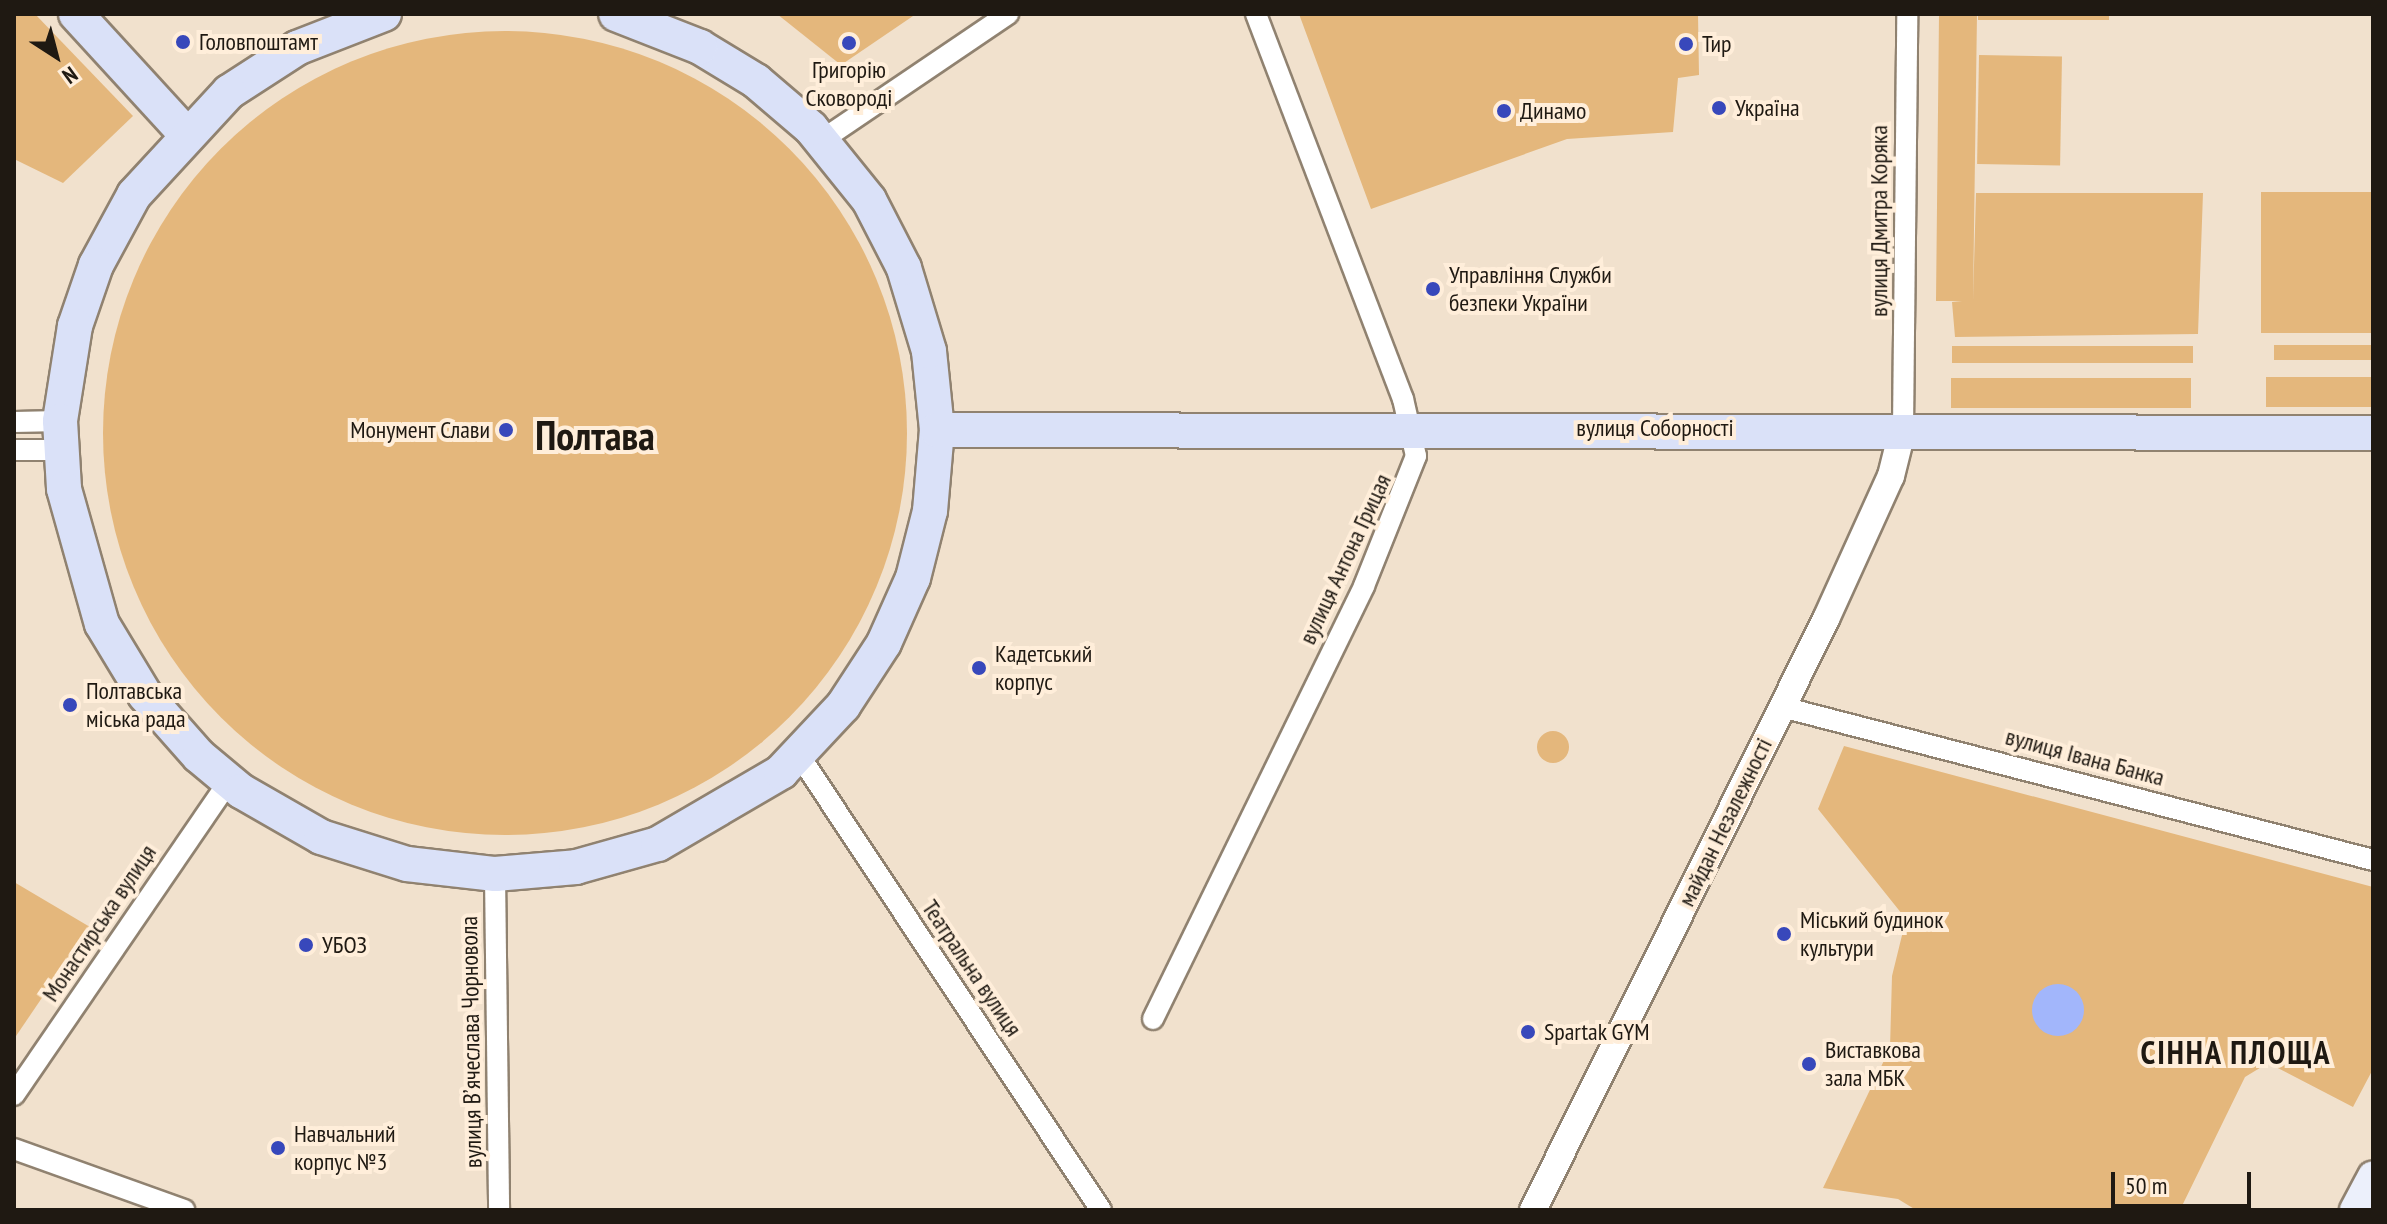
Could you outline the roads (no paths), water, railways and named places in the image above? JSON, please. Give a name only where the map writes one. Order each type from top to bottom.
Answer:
[{"type":"main road","points":[[76,14],[184,132]]},
{"type":"main road","points":[[384,14],[261,68],[184,132],[134,195],[96,265],[75,326],[61,436],[76,553],[102,624],[162,717],[228,782],[294,824],[353,849],[433,869],[495,874],[576,867],[658,844],[721,813],[799,755],[864,676],[900,612],[930,511],[937,430],[929,351],[904,268],[869,200],[822,140],[727,62],[616,14]]},
{"type":"main road","name":"вулиця Соборності","points":[[937,430],[1903,428],[2373,433]]},
{"type":"main road","points":[[2355,1210],[2373,1176]]},
{"type":"street","points":[[822,140],[1008,14]]},
{"type":"street","name":"вулиця Антона Грицая","points":[[1153,1019],[1412,476],[1411,429],[1256,14]]},
{"type":"street","name":"вулиця Дмитра Коряка","points":[[1903,428],[1907,14]]},
{"type":"street","points":[[14,422],[61,436]]},
{"type":"street","name":"майдан Незалежності","points":[[1533,1210],[1782,707],[1891,476],[1903,428]]},
{"type":"street","points":[[14,450],[61,436]]},
{"type":"street","name":"вулиця Івана Банка","points":[[1782,707],[2373,860]]},
{"type":"street","name":"Театральна вулиця","points":[[799,755],[1101,1210]]},
{"type":"street","name":"Монастирська вулиця","points":[[14,1095],[228,782]]},
{"type":"street","name":"вулиця Вʼячеслава Чорновола","points":[[495,874],[499,1210]]},
{"type":"street","points":[[14,1149],[184,1210]]},
{"type":"water","points":[[2058,984],[2076,992],[2084,1010],[2076,1028],[2058,1036],[2040,1028],[2032,1010],[2040,992]]},
{"type":"place","name":"Головпоштамт","points":[[183,42]]},
{"type":"place","name":"Григорію Сковороді","points":[[849,43]]},
{"type":"place","name":"Тир","points":[[1686,44]]},
{"type":"place","name":"Україна","points":[[1719,108]]},
{"type":"place","name":"Динамо","points":[[1504,111]]},
{"type":"place","name":"Управління Служби безпеки України","points":[[1433,289]]},
{"type":"place","name":"Монумент Слави","points":[[506,430]]},
{"type":"place","name":"Кадетський корпус","points":[[979,668]]},
{"type":"place","name":"Полтавська міська рада","points":[[70,705]]},
{"type":"place","name":"Міський будинок культури","points":[[1784,934]]},
{"type":"place","name":"УБОЗ","points":[[306,945]]},
{"type":"place","name":"Spartak GYM","points":[[1528,1032]]},
{"type":"place","name":"Виставкова зала МБК","points":[[1809,1064]]},
{"type":"place","name":"Навчальний корпус №3","points":[[278,1148]]},
{"type":"district","name":"Полтава","points":[[595,435]]},
{"type":"district","name":"СІННА ПЛОЩА","points":[[2236,1052]]}]
